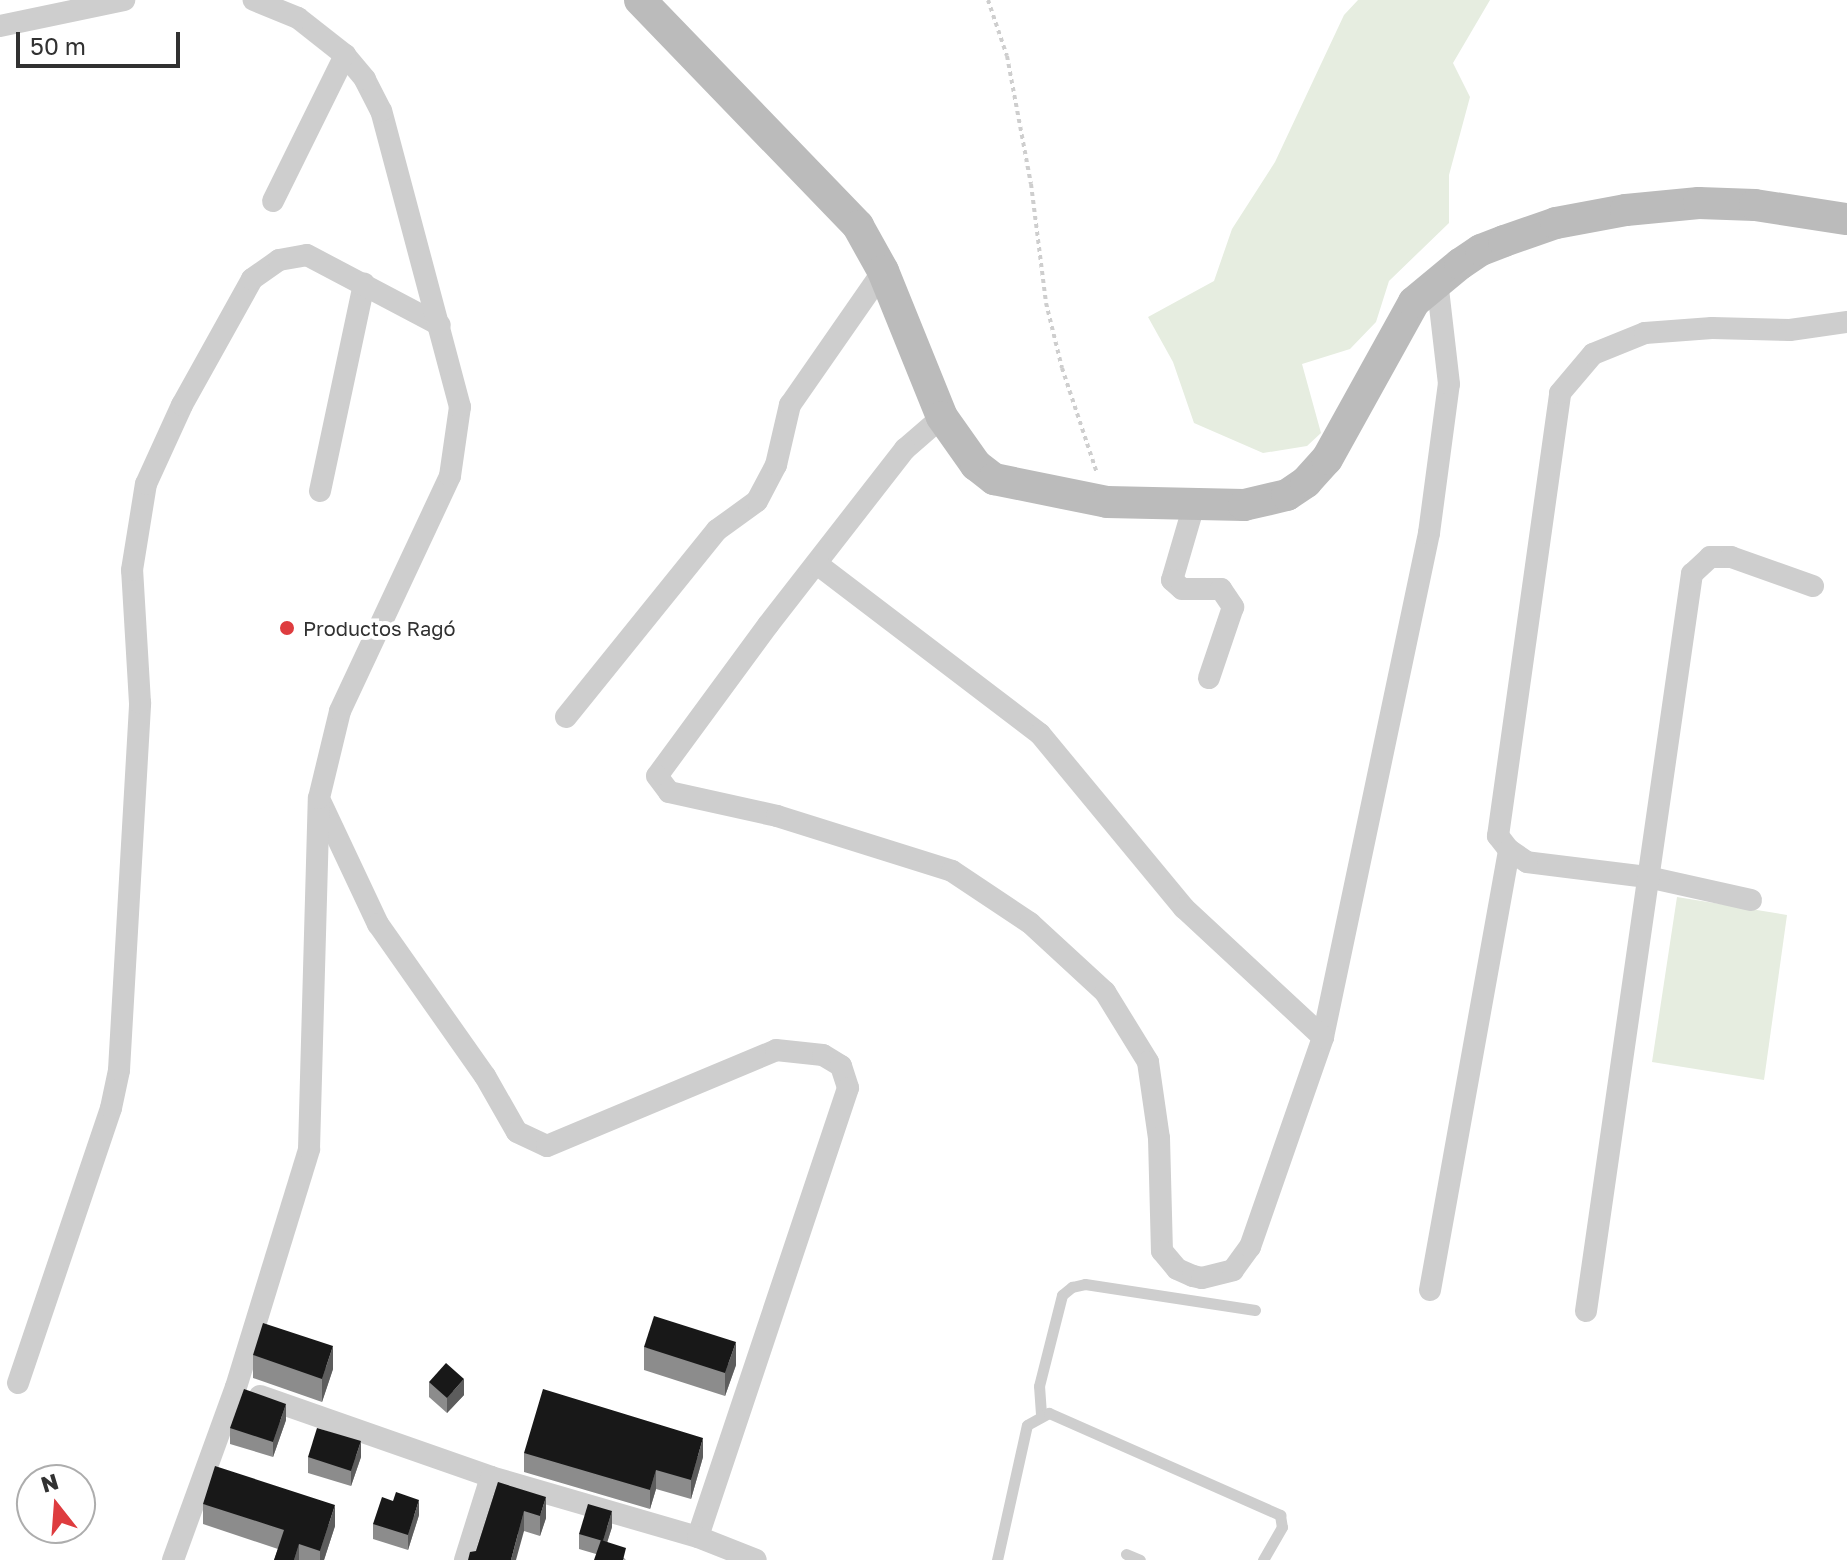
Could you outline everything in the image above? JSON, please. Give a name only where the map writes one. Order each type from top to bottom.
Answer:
[{"type":"main road","points":[[640,0],[858,226],[883,271],[942,417],[962,449],[994,479],[1107,502],[1244,505],[1287,495],[1306,482],[1327,459],[1367,391],[1400,322],[1414,302],[1437,281],[1481,250],[1504,241],[1556,223],[1626,210],[1699,203],[1815,211],[1847,219]]},
{"type":"street","points":[[0,26],[124,0]]},
{"type":"street","points":[[173,1560],[236,1387],[309,1149],[319,798],[340,711],[450,476],[460,407],[381,111],[365,79],[345,55],[298,18],[254,0]]},
{"type":"street","points":[[273,201],[345,55]]},
{"type":"street","points":[[18,1383],[111,1108],[119,1070],[140,703],[132,570],[146,484],[182,405],[252,279],[279,260],[307,255],[440,325]]},
{"type":"street","points":[[566,717],[717,530],[757,501],[776,465],[790,405],[883,271]]},
{"type":"street","points":[[942,417],[905,449],[660,768],[660,784],[669,792],[777,816],[952,871],[1030,923],[1105,992],[1148,1062],[1159,1138],[1162,1251],[1177,1269],[1202,1278],[1233,1270],[1250,1247],[1323,1037],[1429,533],[1449,384],[1437,281]]},
{"type":"street","points":[[320,491],[364,284]]},
{"type":"street","points":[[1751,900],[1647,877],[1527,862],[1509,850],[1498,836],[1560,393],[1593,354],[1645,333],[1712,328],[1790,330],[1847,322]]},
{"type":"street","points":[[1194,505],[1172,580],[1182,589],[1221,589],[1233,607],[1209,678]]},
{"type":"street","points":[[1586,1311],[1692,574],[1710,557],[1731,557],[1813,586]]},
{"type":"street","points":[[817,564],[1040,734],[1184,908],[1323,1037]]},
{"type":"street","points":[[319,798],[378,924],[485,1076],[517,1132],[547,1146],[776,1050],[823,1055],[841,1066],[848,1088],[698,1537]]},
{"type":"street","points":[[1430,1290],[1509,850]]},
{"type":"street","points":[[236,1387],[491,1477],[698,1537],[756,1560]]},
{"type":"street","points":[[465,1560],[491,1477]]},
{"type":"lane","points":[[1041,1414],[1039,1386],[1062,1295],[1072,1287],[1085,1284],[1255,1310]]},
{"type":"lane","points":[[997,1560],[1027,1425],[1041,1414],[1057,1414],[1280,1515],[1282,1527],[1263,1560]]},
{"type":"lane","points":[[1126,1554],[1140,1560]]},
{"type":"path","points":[[988,0],[1007,56],[1031,184],[1046,303],[1062,368],[1107,502]]},
{"type":"shaded area","points":[[1358,0],[1490,0],[1453,63],[1470,97],[1449,175],[1449,223],[1389,281],[1376,322],[1350,349],[1302,364],[1321,433],[1307,446],[1263,453],[1194,423],[1173,362],[1148,317],[1214,281],[1232,229],[1275,162],[1344,15]]},
{"type":"shaded area","points":[[1677,897],[1787,915],[1764,1080],[1652,1062]]},
{"type":"building","points":[[654,1316],[736,1342],[725,1373],[644,1347]]},
{"type":"building","points":[[263,1323],[333,1346],[322,1379],[253,1355]]},
{"type":"building","points":[[446,1363],[464,1379],[447,1398],[429,1382]]},
{"type":"building","points":[[244,1389],[286,1404],[273,1442],[230,1428]]},
{"type":"building","points":[[543,1389],[703,1438],[691,1480],[656,1470],[650,1490],[524,1453]]},
{"type":"building","points":[[317,1428],[361,1441],[351,1471],[308,1457]]},
{"type":"building","points":[[215,1466],[335,1505],[320,1551],[299,1544],[294,1560],[274,1560],[284,1530],[203,1504]]},
{"type":"building","points":[[498,1482],[546,1497],[540,1516],[524,1511],[511,1560],[468,1560],[470,1552],[476,1551]]},
{"type":"building","points":[[396,1492],[419,1500],[408,1535],[373,1524],[382,1497],[393,1501]]},
{"type":"building","points":[[588,1504],[612,1511],[603,1541],[579,1534]]},
{"type":"building","points":[[601,1540],[626,1548],[623,1560],[594,1560]]},
{"type":"place","name":"Productos Ragó","points":[[287,628]]}]
